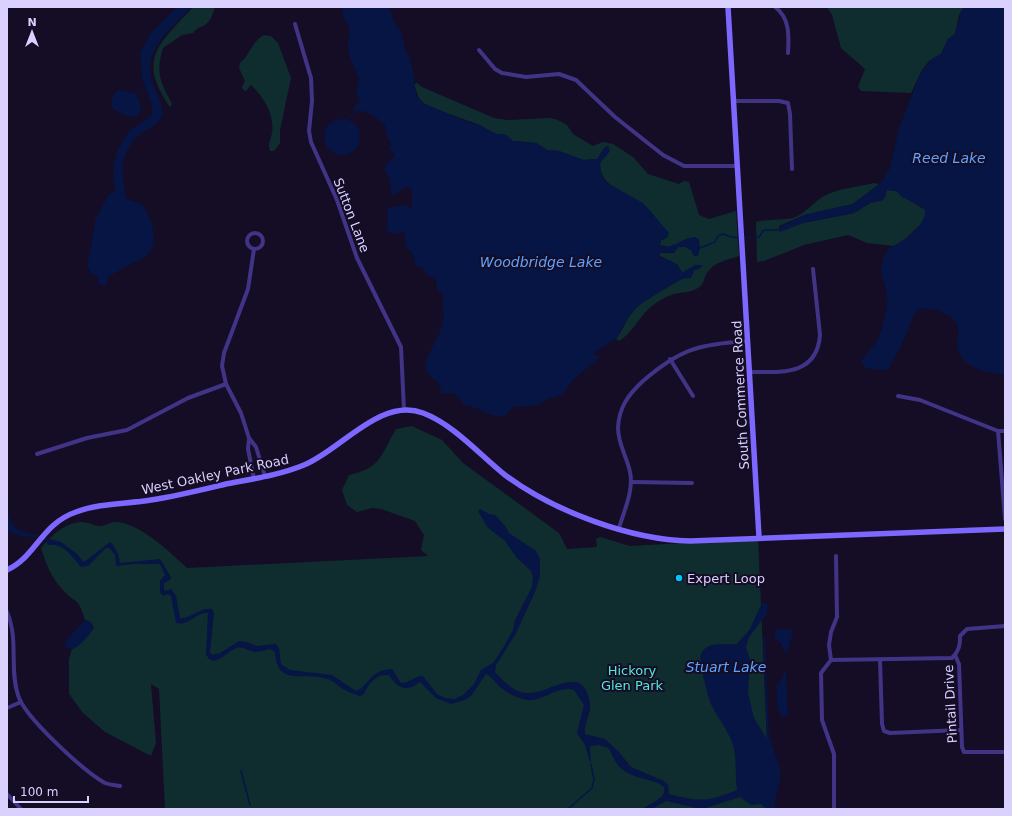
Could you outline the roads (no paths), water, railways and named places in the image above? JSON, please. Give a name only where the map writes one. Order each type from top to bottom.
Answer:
[{"type":"street","name":"South Commerce Road","points":[[728,7],[759,537]]},
{"type":"street","points":[[775,7],[785,20],[789,32],[788,53]]},
{"type":"street","name":"Sutton Lane","points":[[295,24],[311,78],[312,101],[308,131],[311,142],[337,200],[357,258],[401,347],[404,410]]},
{"type":"street","points":[[479,50],[495,69],[502,73],[526,77],[559,74],[576,80],[615,117],[664,155],[684,166],[737,166]]},
{"type":"street","points":[[733,101],[779,101],[788,103],[790,114],[792,169]]},
{"type":"street","points":[[254,249],[248,289],[224,353],[222,366],[226,384],[242,413],[249,438],[248,449],[254,479]]},
{"type":"street","points":[[750,372],[771,372],[795,369],[808,364],[814,358],[819,346],[820,336],[813,268]]},
{"type":"street","points":[[619,528],[631,482],[630,471],[619,438],[621,408],[633,390],[670,359],[705,345],[748,341]]},
{"type":"street","points":[[670,359],[693,396]]},
{"type":"street","points":[[37,454],[87,438],[127,430],[188,398],[226,384]]},
{"type":"street","points":[[898,396],[920,400],[998,431],[1005,431]]},
{"type":"street","name":"West Oakley Park Road","points":[[7,570],[25,558],[48,528],[75,512],[101,505],[182,494],[254,479],[294,468],[313,461],[383,415],[396,410],[423,413],[440,422],[506,475],[539,497],[562,508],[619,528],[668,541],[759,537]]},
{"type":"street","points":[[998,431],[1005,519]]},
{"type":"street","points":[[249,438],[256,447],[265,476]]},
{"type":"street","points":[[631,482],[692,483]]},
{"type":"street","points":[[759,537],[836,536],[1005,529]]},
{"type":"street","points":[[833,660],[829,646],[831,632],[837,617],[836,556]]},
{"type":"street","points":[[7,612],[13,625],[16,687],[21,702],[46,732],[75,762],[107,784],[120,786]]},
{"type":"street","points":[[834,809],[834,754],[822,720],[822,670],[833,660],[952,658],[960,646],[960,636],[967,629],[1005,626]]},
{"type":"street","name":"Pintail Drive","points":[[955,655],[959,664],[961,730],[964,752],[1005,752]]},
{"type":"street","points":[[880,660],[882,724],[884,731],[890,733],[961,730]]},
{"type":"street","points":[[7,708],[21,702]]},
{"type":"street","points":[[7,794],[22,809]]},
{"type":"water","points":[[172,7],[191,7],[159,42],[150,63],[150,74],[159,97],[162,115],[156,124],[133,140],[125,155],[123,163],[125,197],[128,200],[141,204],[146,211],[152,223],[154,238],[153,244],[147,255],[107,278],[107,284],[104,286],[98,283],[97,276],[90,272],[87,265],[95,220],[109,194],[114,193],[115,190],[113,168],[118,149],[130,130],[151,116],[152,106],[142,77],[140,53],[150,34],[176,8]]},
{"type":"water","name":"Woodbridge Lake","points":[[342,7],[389,7],[396,26],[401,30],[405,50],[409,56],[413,71],[416,94],[423,103],[468,122],[480,125],[496,134],[506,135],[513,141],[536,143],[547,150],[559,151],[584,160],[597,159],[605,147],[608,146],[610,151],[600,163],[602,177],[606,182],[643,203],[669,233],[667,238],[661,240],[660,245],[665,247],[675,245],[685,239],[694,237],[699,239],[700,248],[698,256],[694,256],[692,251],[686,247],[678,247],[675,252],[660,253],[660,256],[661,258],[672,261],[683,272],[695,265],[702,265],[702,267],[694,270],[691,278],[681,279],[639,305],[629,316],[617,338],[594,353],[594,356],[599,355],[599,358],[574,379],[562,395],[548,399],[539,405],[513,407],[505,416],[494,415],[465,405],[454,393],[442,394],[438,382],[430,377],[430,373],[425,370],[427,358],[442,326],[443,295],[437,289],[435,277],[428,276],[423,268],[415,266],[414,256],[406,247],[404,233],[401,232],[392,234],[387,230],[388,208],[404,205],[412,208],[412,190],[410,187],[407,187],[391,195],[390,181],[385,170],[385,166],[395,155],[389,148],[391,143],[387,137],[385,125],[368,113],[355,111],[354,106],[360,102],[356,94],[359,79],[349,55],[348,41],[350,33],[348,24],[343,17]]},
{"type":"water","name":"Reed Lake","points":[[964,7],[1005,7],[1005,374],[982,371],[968,364],[959,353],[957,345],[957,324],[943,312],[930,309],[923,309],[914,315],[907,333],[889,368],[884,370],[866,368],[861,362],[879,337],[884,323],[887,298],[882,271],[883,258],[888,250],[917,229],[923,220],[925,210],[902,197],[896,191],[887,190],[885,192],[887,194],[883,200],[870,203],[854,213],[803,223],[780,232],[778,228],[804,215],[853,204],[881,183],[890,168],[899,128],[920,74],[933,58],[941,54],[948,39],[955,34],[960,18],[959,15]]},
{"type":"water","points":[[118,90],[135,93],[140,101],[141,111],[137,116],[128,117],[113,109],[111,102],[114,93]]},
{"type":"water","points":[[346,119],[355,124],[359,130],[359,144],[355,150],[346,155],[338,155],[329,150],[325,144],[324,133],[329,124],[335,120]]},
{"type":"water","name":"Stuart Lake","points":[[7,507],[11,522],[18,530],[61,542],[76,553],[84,562],[110,542],[116,549],[120,563],[160,559],[171,577],[170,580],[164,583],[164,591],[171,589],[176,596],[180,618],[188,617],[203,610],[212,609],[214,613],[210,652],[212,655],[220,653],[239,641],[257,646],[276,644],[279,648],[281,664],[290,670],[332,675],[356,691],[378,672],[392,669],[401,683],[423,676],[437,694],[445,698],[455,699],[463,695],[474,684],[481,670],[493,663],[513,630],[515,620],[532,587],[533,577],[531,571],[517,558],[505,541],[488,528],[478,511],[480,509],[489,514],[495,515],[506,527],[509,533],[536,551],[540,559],[540,576],[535,592],[515,635],[496,665],[495,672],[514,689],[528,693],[537,692],[565,683],[574,682],[581,684],[587,691],[590,704],[585,734],[605,739],[619,752],[631,767],[664,781],[668,785],[669,794],[704,800],[737,790],[733,745],[710,700],[702,671],[700,658],[701,654],[712,645],[737,644],[750,629],[762,603],[766,603],[768,605],[767,614],[749,637],[746,647],[750,660],[748,693],[754,718],[767,739],[763,637],[765,637],[769,735],[781,772],[775,800],[775,809],[766,809],[761,804],[751,805],[740,797],[706,808],[696,808],[666,801],[652,809],[643,809],[663,795],[664,787],[628,773],[617,764],[608,748],[599,745],[590,746],[591,765],[585,745],[577,733],[584,705],[574,690],[568,689],[556,691],[539,699],[527,700],[508,693],[486,674],[471,696],[465,700],[451,704],[436,698],[420,682],[412,687],[404,688],[398,686],[389,675],[377,677],[364,694],[360,696],[341,688],[330,680],[321,677],[294,676],[287,674],[281,671],[277,663],[275,652],[270,649],[255,652],[239,648],[213,661],[209,659],[206,654],[208,613],[203,613],[185,623],[176,623],[171,596],[168,594],[163,596],[160,592],[160,581],[165,575],[160,564],[133,564],[116,566],[115,555],[109,548],[106,548],[88,566],[81,567],[71,555],[59,546],[48,545],[46,541],[39,538],[19,536],[10,532],[7,529]]},
{"type":"water","points":[[85,620],[91,622],[94,628],[79,645],[72,649],[67,648],[65,644],[68,638]]},
{"type":"water","points":[[779,629],[794,630],[786,655],[781,643],[775,639],[775,631]]},
{"type":"water","points":[[784,671],[786,671],[788,716],[782,717],[778,709],[776,686],[782,679]]},
{"type":"waterway","points":[[135,93],[144,86]]},
{"type":"waterway","points":[[348,120],[355,111]]},
{"type":"waterway","points":[[744,237],[759,237],[764,230],[778,230]]},
{"type":"waterway","points":[[700,248],[715,242],[718,236],[723,234],[740,238]]},
{"type":"waterway","points":[[568,809],[592,788],[594,779],[591,765]]},
{"type":"waterway","points":[[241,771],[250,805]]},
{"type":"place","name":"Expert Loop","points":[[679,578]]},
{"type":"park label","name":"Hickory Glen Park","points":[[632,678]]}]
